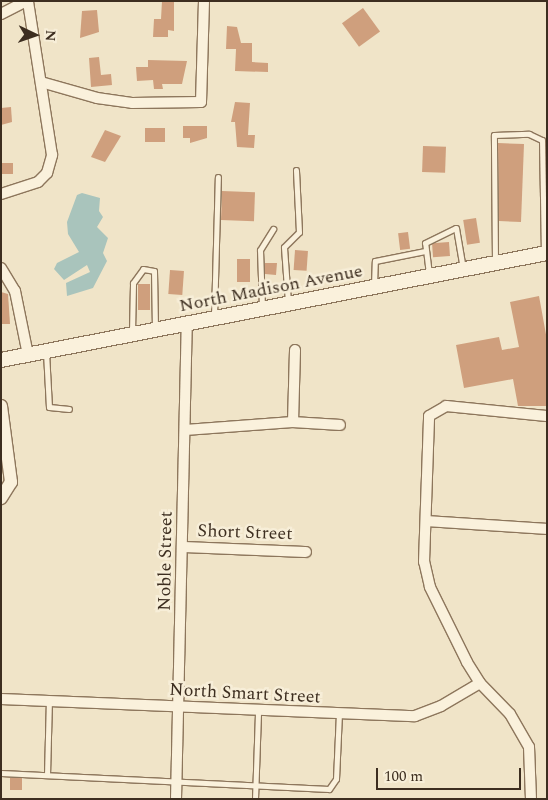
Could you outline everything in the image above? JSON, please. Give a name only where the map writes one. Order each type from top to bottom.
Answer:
[{"type":"main road","name":"North Madison Avenue","points":[[1,360],[188,325],[545,253]]},
{"type":"street","points":[[1,14],[27,1],[52,155],[48,174],[38,182],[1,194]]},
{"type":"street","points":[[41,82],[98,98],[132,103],[201,102],[204,1]]},
{"type":"street","points":[[1,268],[15,291],[28,355]]},
{"type":"street","name":"Noble Street","points":[[176,799],[188,325]]},
{"type":"street","points":[[293,422],[295,350]]},
{"type":"street","points":[[531,799],[529,748],[510,714],[480,683],[454,641],[430,588],[424,562],[427,521],[429,416],[446,406],[547,416]]},
{"type":"street","points":[[1,408],[11,482],[1,498]]},
{"type":"street","points":[[185,430],[293,422],[340,425]]},
{"type":"street","points":[[427,521],[547,529]]},
{"type":"street","name":"Short Street","points":[[183,546],[306,552]]},
{"type":"street","name":"North Smart Street","points":[[1,699],[178,708],[415,716],[441,706],[480,683]]},
{"type":"lane","points":[[495,264],[494,135],[529,134],[542,140],[545,253]]},
{"type":"lane","points":[[288,305],[284,247],[299,232],[296,170]]},
{"type":"lane","points":[[214,319],[218,177]]},
{"type":"lane","points":[[429,277],[425,243],[456,228],[464,270]]},
{"type":"lane","points":[[262,310],[260,250],[273,229]]},
{"type":"lane","points":[[375,288],[375,261],[425,251]]},
{"type":"lane","points":[[132,335],[133,284],[142,269],[154,271],[156,331]]},
{"type":"lane","points":[[46,352],[49,407],[69,408]]},
{"type":"lane","points":[[48,775],[49,701]]},
{"type":"lane","points":[[255,799],[258,711]]},
{"type":"lane","points":[[1,773],[329,789],[336,779],[339,714]]},
{"type":"water","points":[[82,193],[100,198],[99,211],[103,217],[97,227],[108,238],[103,253],[107,261],[93,288],[67,296],[66,283],[90,272],[87,265],[64,280],[54,269],[57,263],[79,252],[68,234],[67,222],[77,195]]},
{"type":"building","points":[[162,1],[174,1],[174,31],[168,30],[168,37],[153,37],[154,19],[161,19]]},
{"type":"building","points":[[363,8],[380,31],[359,47],[342,23]]},
{"type":"building","points":[[97,10],[99,32],[80,38],[82,11]]},
{"type":"building","points":[[227,26],[237,27],[241,43],[252,43],[252,62],[268,63],[268,72],[235,71],[236,49],[226,49]]},
{"type":"building","points":[[99,57],[101,75],[111,74],[112,85],[91,87],[89,58]]},
{"type":"building","points":[[148,60],[187,61],[182,84],[162,84],[163,89],[154,89],[153,80],[137,81],[136,67],[148,67]]},
{"type":"building","points":[[235,102],[250,103],[248,135],[255,135],[254,148],[237,147],[235,122],[231,122]]},
{"type":"building","points":[[11,107],[12,122],[1,125],[1,108]]},
{"type":"building","points":[[183,126],[207,126],[207,138],[190,143],[190,138],[183,138]]},
{"type":"building","points":[[145,128],[165,128],[165,142],[145,142]]},
{"type":"building","points":[[105,130],[121,136],[105,162],[91,157]]},
{"type":"building","points":[[498,143],[524,144],[521,222],[499,221]]},
{"type":"building","points":[[423,146],[446,147],[445,173],[422,172]]},
{"type":"building","points":[[1,163],[13,163],[13,174],[1,174]]},
{"type":"building","points":[[222,191],[255,192],[254,221],[221,220]]},
{"type":"building","points":[[476,218],[480,243],[467,245],[463,220]]},
{"type":"building","points":[[408,232],[410,249],[400,250],[398,233]]},
{"type":"building","points":[[449,242],[450,256],[433,257],[432,243]]},
{"type":"building","points":[[295,250],[308,251],[307,271],[294,270]]},
{"type":"building","points":[[237,259],[250,259],[250,282],[237,282]]},
{"type":"building","points":[[265,263],[277,263],[276,275],[265,274]]},
{"type":"building","points":[[170,270],[184,271],[182,295],[168,294]]},
{"type":"building","points":[[138,284],[150,284],[150,310],[138,310]]},
{"type":"building","points":[[1,292],[8,294],[10,324],[1,324]]},
{"type":"building","points":[[539,296],[547,340],[547,406],[518,406],[513,379],[464,388],[456,345],[499,337],[502,350],[519,347],[510,302]]},
{"type":"building","points":[[10,778],[22,778],[22,790],[10,790]]}]
